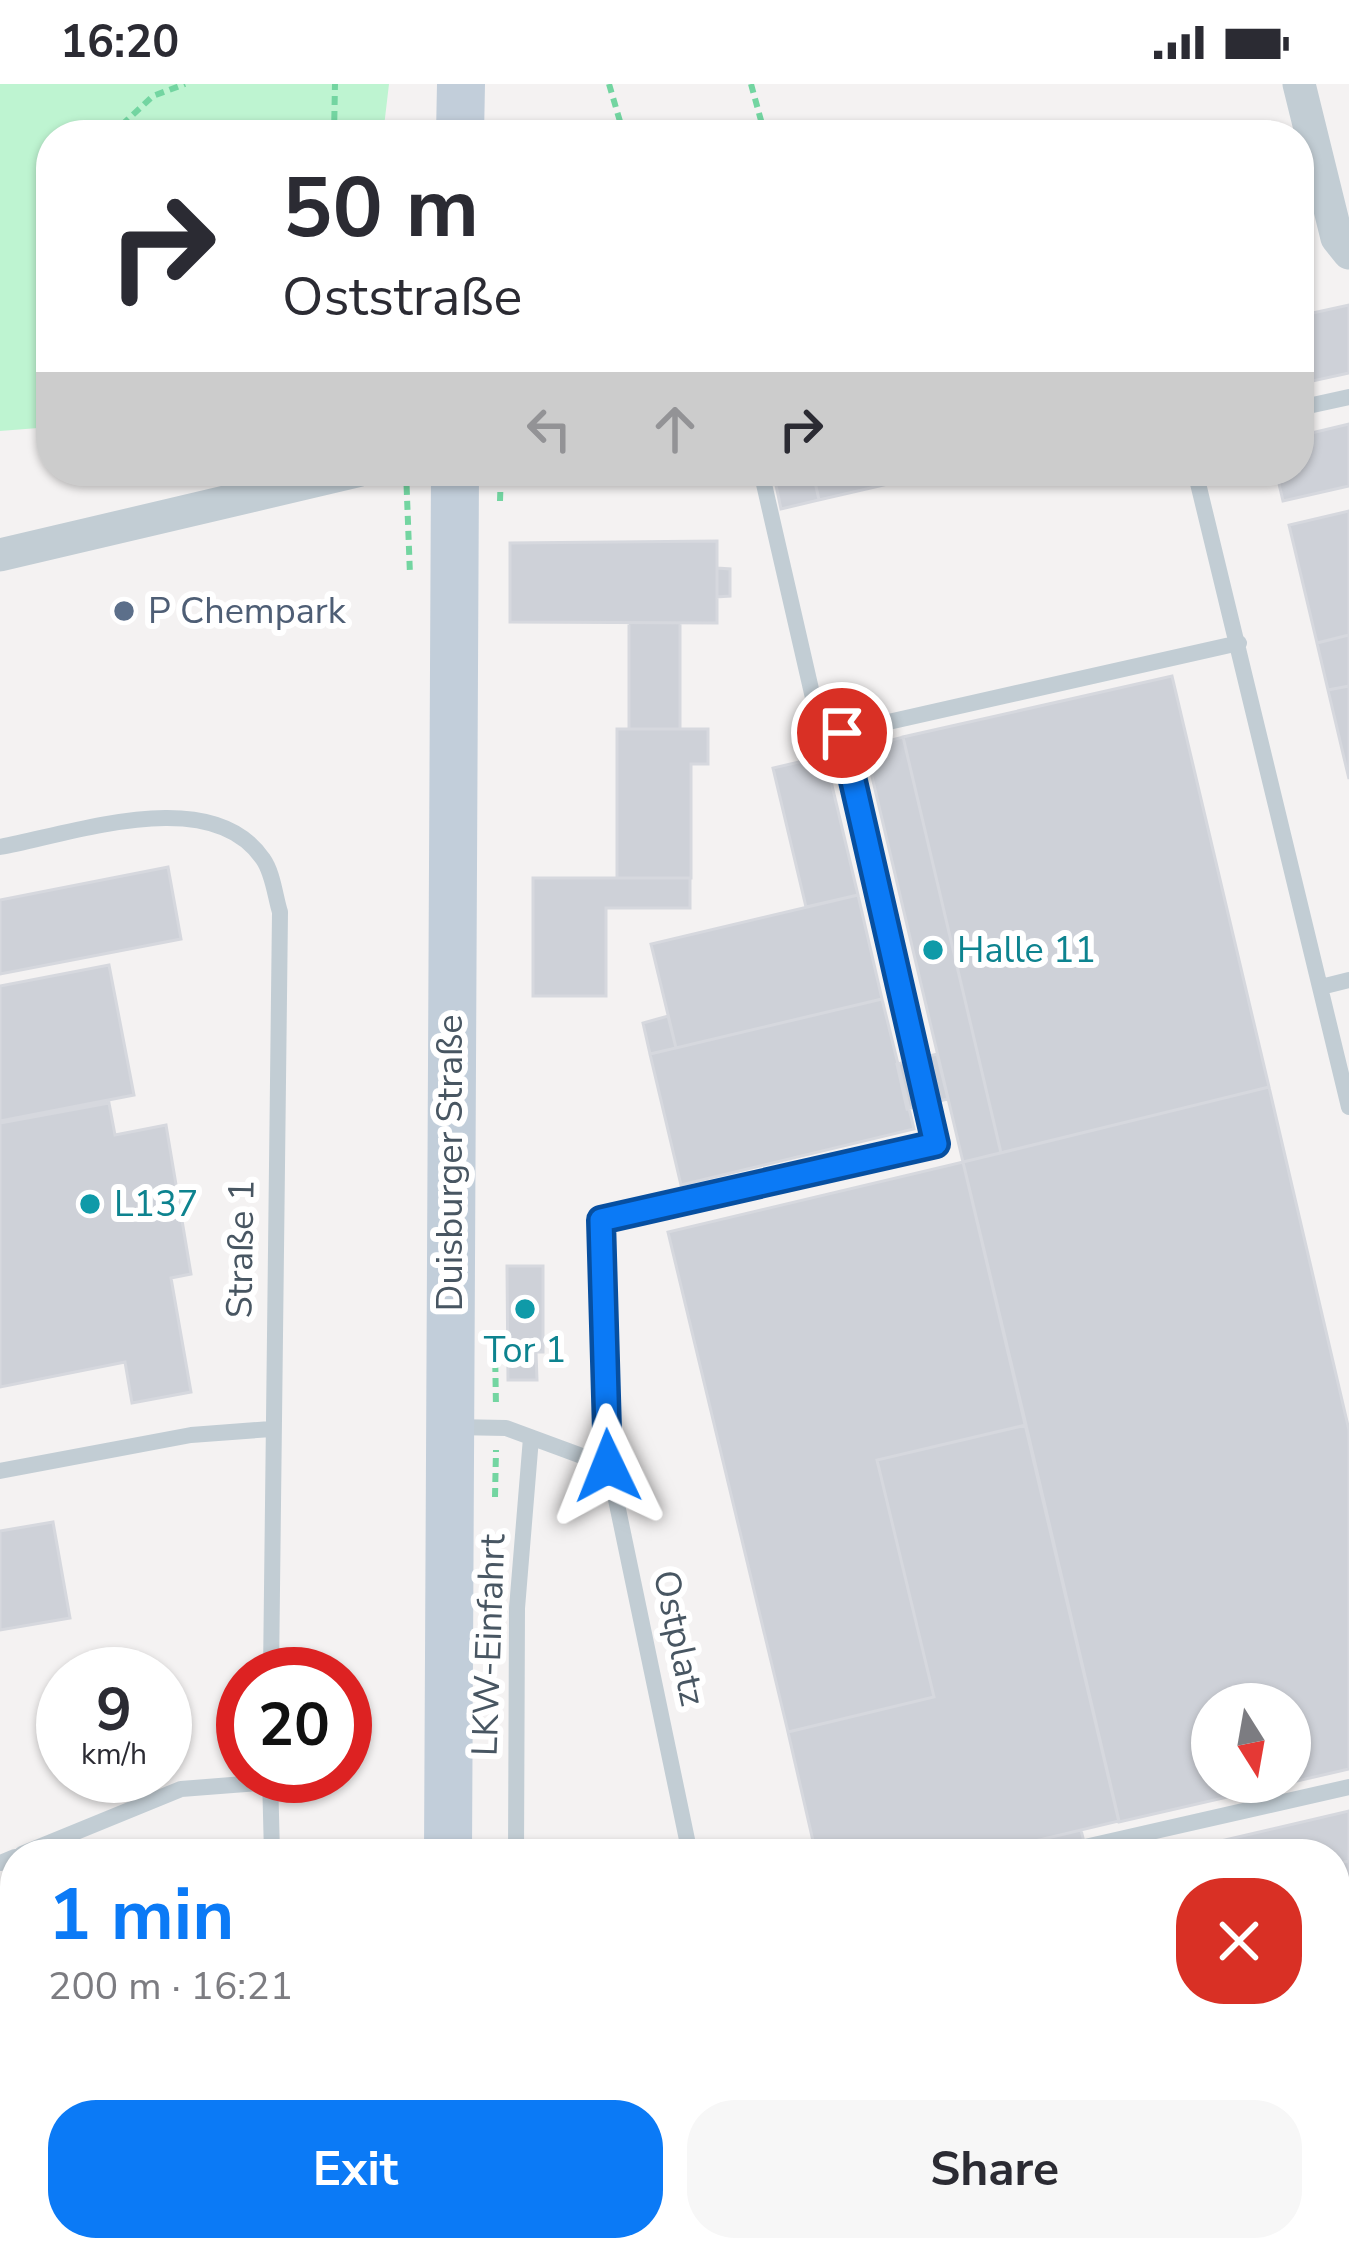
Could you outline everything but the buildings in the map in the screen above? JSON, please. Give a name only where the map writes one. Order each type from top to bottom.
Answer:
[{"type":"main road","points":[[460,84],[460,120]]},
{"type":"main road","name":"Duisburger Straße","points":[[448,1839],[455,486]]},
{"type":"street","points":[[1299,84],[1309,120]]},
{"type":"street","points":[[1314,138],[1346,253]]},
{"type":"street","points":[[0,556],[295,486]]},
{"type":"lane","points":[[1314,405],[1349,397]]},
{"type":"lane","points":[[764,486],[822,737],[1239,643]]},
{"type":"lane","points":[[1199,486],[1349,1107]]},
{"type":"lane","name":"Ostplatz","points":[[687,1839],[608,1466],[601,1220],[936,1144],[842,733]]},
{"type":"lane","name":"Straße 1","points":[[0,847],[165,816],[213,820],[243,836],[266,862],[280,913],[271,1647]]},
{"type":"lane","points":[[1321,987],[1349,980]]},
{"type":"lane","points":[[448,1426],[506,1428],[608,1466]]},
{"type":"lane","points":[[0,1471],[191,1435],[271,1429]]},
{"type":"lane","name":"LKW-Einfahrt","points":[[516,1839],[517,1608],[531,1438]]},
{"type":"lane","points":[[58,1839],[181,1789],[216,1785]]},
{"type":"lane","points":[[1120,1839],[1349,1787]]},
{"type":"lane","points":[[271,1803],[272,1839]]},
{"type":"path","points":[[127,120],[153,96],[184,84]]},
{"type":"path","points":[[334,120],[335,84]]},
{"type":"path","points":[[609,84],[620,120]]},
{"type":"path","points":[[751,84],[761,120]]},
{"type":"green space","points":[[0,84],[389,84],[385,120],[36,120],[36,428],[0,431]]},
{"type":"place","name":"P Chempark","points":[[124,611]]},
{"type":"place","name":"Halle 11","points":[[933,950]]},
{"type":"place","name":"L137","points":[[90,1204]]},
{"type":"place","name":"Tor 1","points":[[525,1309]]},
{"type":"route","points":[[608,1466],[601,1220],[936,1144],[842,733]]}]
